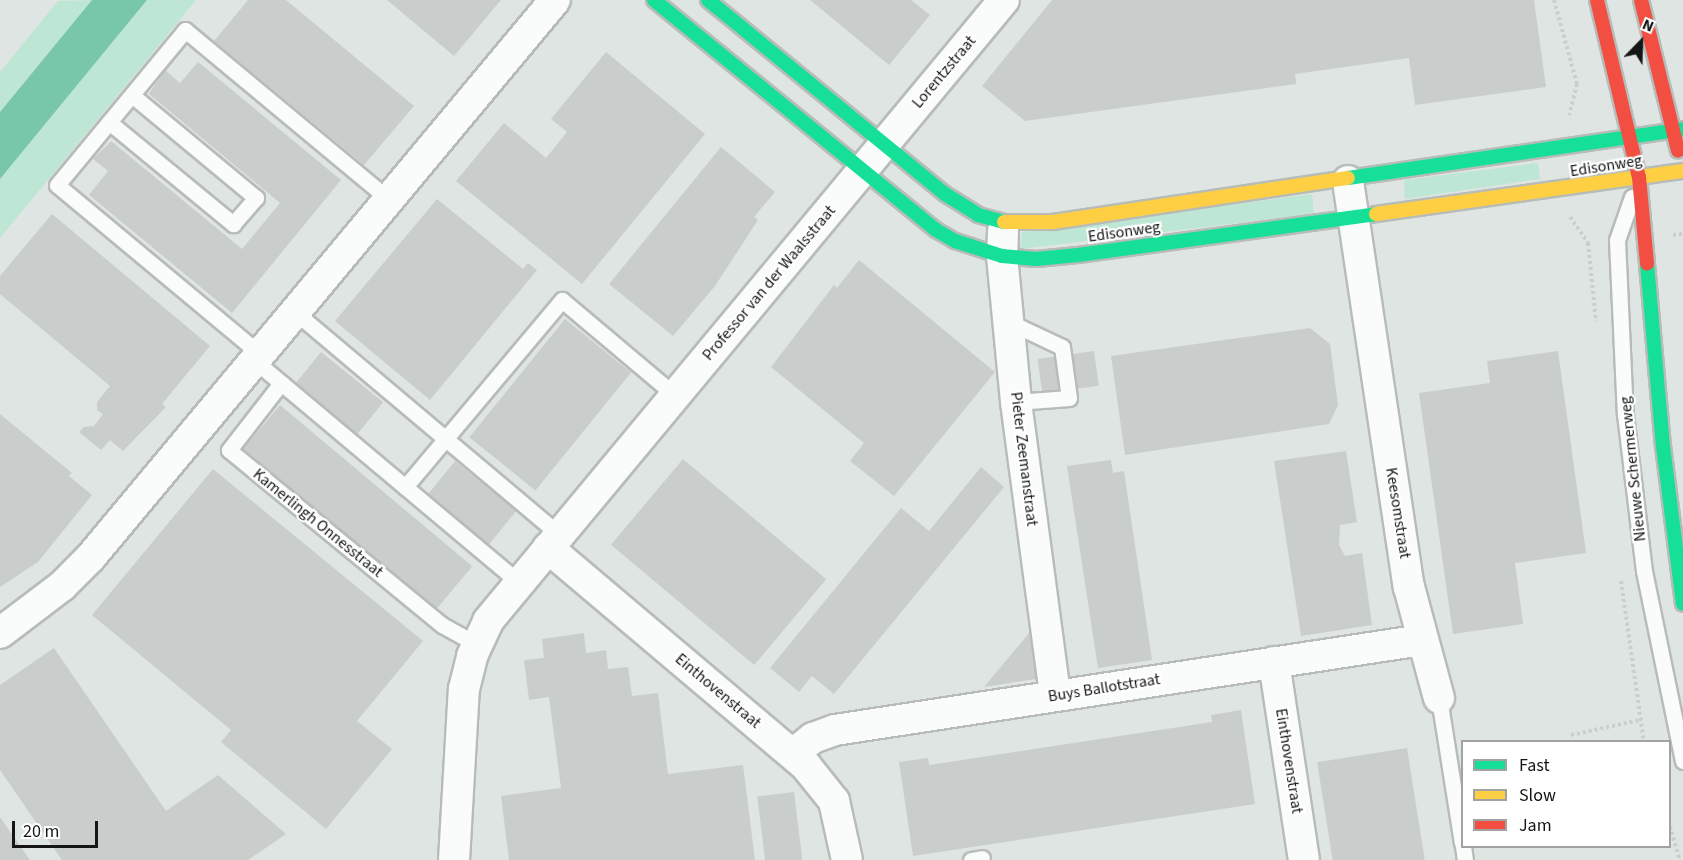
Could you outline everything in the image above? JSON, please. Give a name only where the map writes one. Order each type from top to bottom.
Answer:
[{"type":"street","points":[[0,633],[77,571],[390,200],[555,0]]},
{"type":"street","name":"Edisonweg","points":[[654,0],[936,230],[955,241],[1002,256],[1036,259],[1078,255],[1639,177],[1683,173]]},
{"type":"street","name":"Edisonweg","points":[[708,0],[961,206],[1004,222],[1053,222],[1348,180],[1678,129]]},
{"type":"street","name":"Lorentzstraat","points":[[863,170],[1004,0]]},
{"type":"street","name":"Nieuwe Schermerweg","points":[[1597,0],[1632,137],[1639,177],[1663,446],[1683,604]]},
{"type":"street","points":[[1641,0],[1678,129],[1683,173]]},
{"type":"street","name":"Professor van der Waalsstraat","points":[[454,860],[464,689],[476,644],[488,621],[518,582],[863,170]]},
{"type":"street","name":"Keesomstraat","points":[[1348,180],[1409,587],[1439,698]]},
{"type":"street","name":"Pieter Zeemanstraat","points":[[1004,222],[1002,256],[1011,324],[1016,402],[1055,695]]},
{"type":"street","name":"Einthovenstraat","points":[[554,541],[793,754],[834,801],[847,860]]},
{"type":"street","name":"Buys Ballotstraat","points":[[793,754],[813,738],[835,730],[1422,640]]},
{"type":"street","name":"Einthovenstraat","points":[[1274,662],[1304,860]]},
{"type":"lane","points":[[390,200],[185,30],[57,185],[257,357],[281,383],[518,582]]},
{"type":"lane","points":[[109,122],[233,224],[256,198],[132,95]]},
{"type":"lane","name":"Nieuwe Schermerweg","points":[[1639,177],[1617,240],[1625,414],[1644,571],[1683,761]]},
{"type":"lane","points":[[405,487],[562,300],[675,395]]},
{"type":"lane","points":[[295,312],[446,438],[554,541]]},
{"type":"lane","points":[[1011,324],[1062,347],[1069,398],[1016,402]]},
{"type":"lane","name":"Kamerlingh Onnesstraat","points":[[281,383],[229,450],[442,625],[476,644]]},
{"type":"lane","name":"Keesomstraat","points":[[1439,698],[1461,833]]},
{"type":"path","points":[[1554,0],[1577,84]]},
{"type":"path","points":[[1571,735],[1640,720]]},
{"type":"path","points":[[1671,829],[1680,860]]},
{"type":"shaded area","points":[[92,0],[0,112],[0,72],[58,1]]},
{"type":"shaded area","points":[[92,0],[147,0],[0,179],[0,112]]},
{"type":"shaded area","points":[[147,0],[196,0],[0,238],[0,179]]},
{"type":"shaded area","points":[[1538,163],[1540,179],[1405,199],[1404,180]]},
{"type":"shaded area","points":[[1312,194],[1314,214],[1020,249],[1022,232]]},
{"type":"building","points":[[248,0],[286,0],[414,106],[364,165],[214,41]]},
{"type":"building","points":[[387,0],[501,0],[454,56]]},
{"type":"building","points":[[810,0],[911,0],[930,15],[889,65]]},
{"type":"building","points":[[1052,0],[1534,0],[1546,87],[1415,105],[1409,58],[1295,74],[1296,84],[1025,121],[982,86]]},
{"type":"building","points":[[606,52],[705,134],[582,284],[456,181],[504,123],[546,158],[567,132],[551,119]]},
{"type":"building","points":[[198,62],[341,180],[232,313],[89,195],[108,171],[93,159],[111,141],[242,249],[280,203],[149,94],[165,70],[180,83]]},
{"type":"building","points":[[721,147],[775,192],[754,217],[758,220],[715,286],[673,336],[609,284]]},
{"type":"building","points":[[437,199],[523,269],[528,263],[537,270],[430,400],[335,321]]},
{"type":"building","points":[[52,214],[210,346],[162,404],[166,407],[123,451],[110,440],[101,450],[79,432],[84,427],[94,426],[103,414],[97,410],[97,402],[110,386],[0,294],[0,276]]},
{"type":"building","points":[[859,260],[995,372],[894,496],[850,461],[864,443],[771,367],[834,285],[837,288]]},
{"type":"building","points":[[565,319],[631,372],[535,491],[469,437]]},
{"type":"building","points":[[1310,328],[1330,344],[1338,405],[1329,424],[1125,455],[1111,356]]},
{"type":"building","points":[[1094,351],[1099,386],[1042,394],[1038,359]]},
{"type":"building","points":[[1558,351],[1586,553],[1515,563],[1523,624],[1453,634],[1419,393],[1490,383],[1487,361]]},
{"type":"building","points":[[321,352],[383,402],[355,437],[293,387]]},
{"type":"building","points":[[280,405],[472,566],[436,610],[243,449]]},
{"type":"building","points":[[0,414],[72,473],[69,476],[92,495],[38,562],[0,587]]},
{"type":"building","points":[[1346,451],[1357,522],[1340,525],[1339,545],[1345,556],[1362,553],[1372,625],[1301,636],[1274,461]]},
{"type":"building","points":[[683,459],[826,579],[754,665],[611,545]]},
{"type":"building","points":[[1111,460],[1113,473],[1124,471],[1152,660],[1098,668],[1067,466]]},
{"type":"building","points":[[455,461],[516,511],[488,546],[427,496]]},
{"type":"building","points":[[981,467],[1004,487],[834,694],[812,676],[799,692],[770,668],[901,508],[929,531]]},
{"type":"building","points":[[213,469],[423,641],[357,721],[392,749],[326,829],[221,742],[231,730],[92,615]]},
{"type":"building","points":[[1035,626],[1042,678],[984,687]]},
{"type":"building","points":[[584,633],[586,653],[606,650],[608,669],[628,667],[632,696],[658,693],[668,774],[743,765],[755,860],[509,860],[501,796],[561,788],[549,697],[529,700],[524,660],[544,658],[542,639]]},
{"type":"building","points":[[54,648],[166,811],[218,775],[286,834],[248,860],[62,860],[0,770],[0,685]]},
{"type":"building","points":[[1241,710],[1255,804],[913,856],[899,762],[928,758],[929,765],[1212,722],[1211,715]]},
{"type":"building","points":[[1407,748],[1425,860],[1333,860],[1317,762]]},
{"type":"building","points":[[794,792],[802,859],[765,860],[757,797]]},
{"type":"building","points":[[0,817],[30,860],[0,860]]},
{"type":"traffic: fast","points":[[654,0],[936,230],[955,241],[1002,256],[1036,259],[1078,255],[1376,214]]},
{"type":"traffic: fast","points":[[708,0],[945,194],[978,215],[1004,222]]},
{"type":"traffic: fast","points":[[1348,178],[1683,129]]},
{"type":"traffic: fast","points":[[1647,264],[1663,446],[1683,604]]},
{"type":"traffic: slow","points":[[1376,214],[1683,171]]},
{"type":"traffic: slow","points":[[1004,222],[1053,222],[1348,178]]},
{"type":"traffic: jam","points":[[1597,0],[1639,177],[1647,264]]},
{"type":"traffic: jam","points":[[1641,0],[1678,151]]}]
